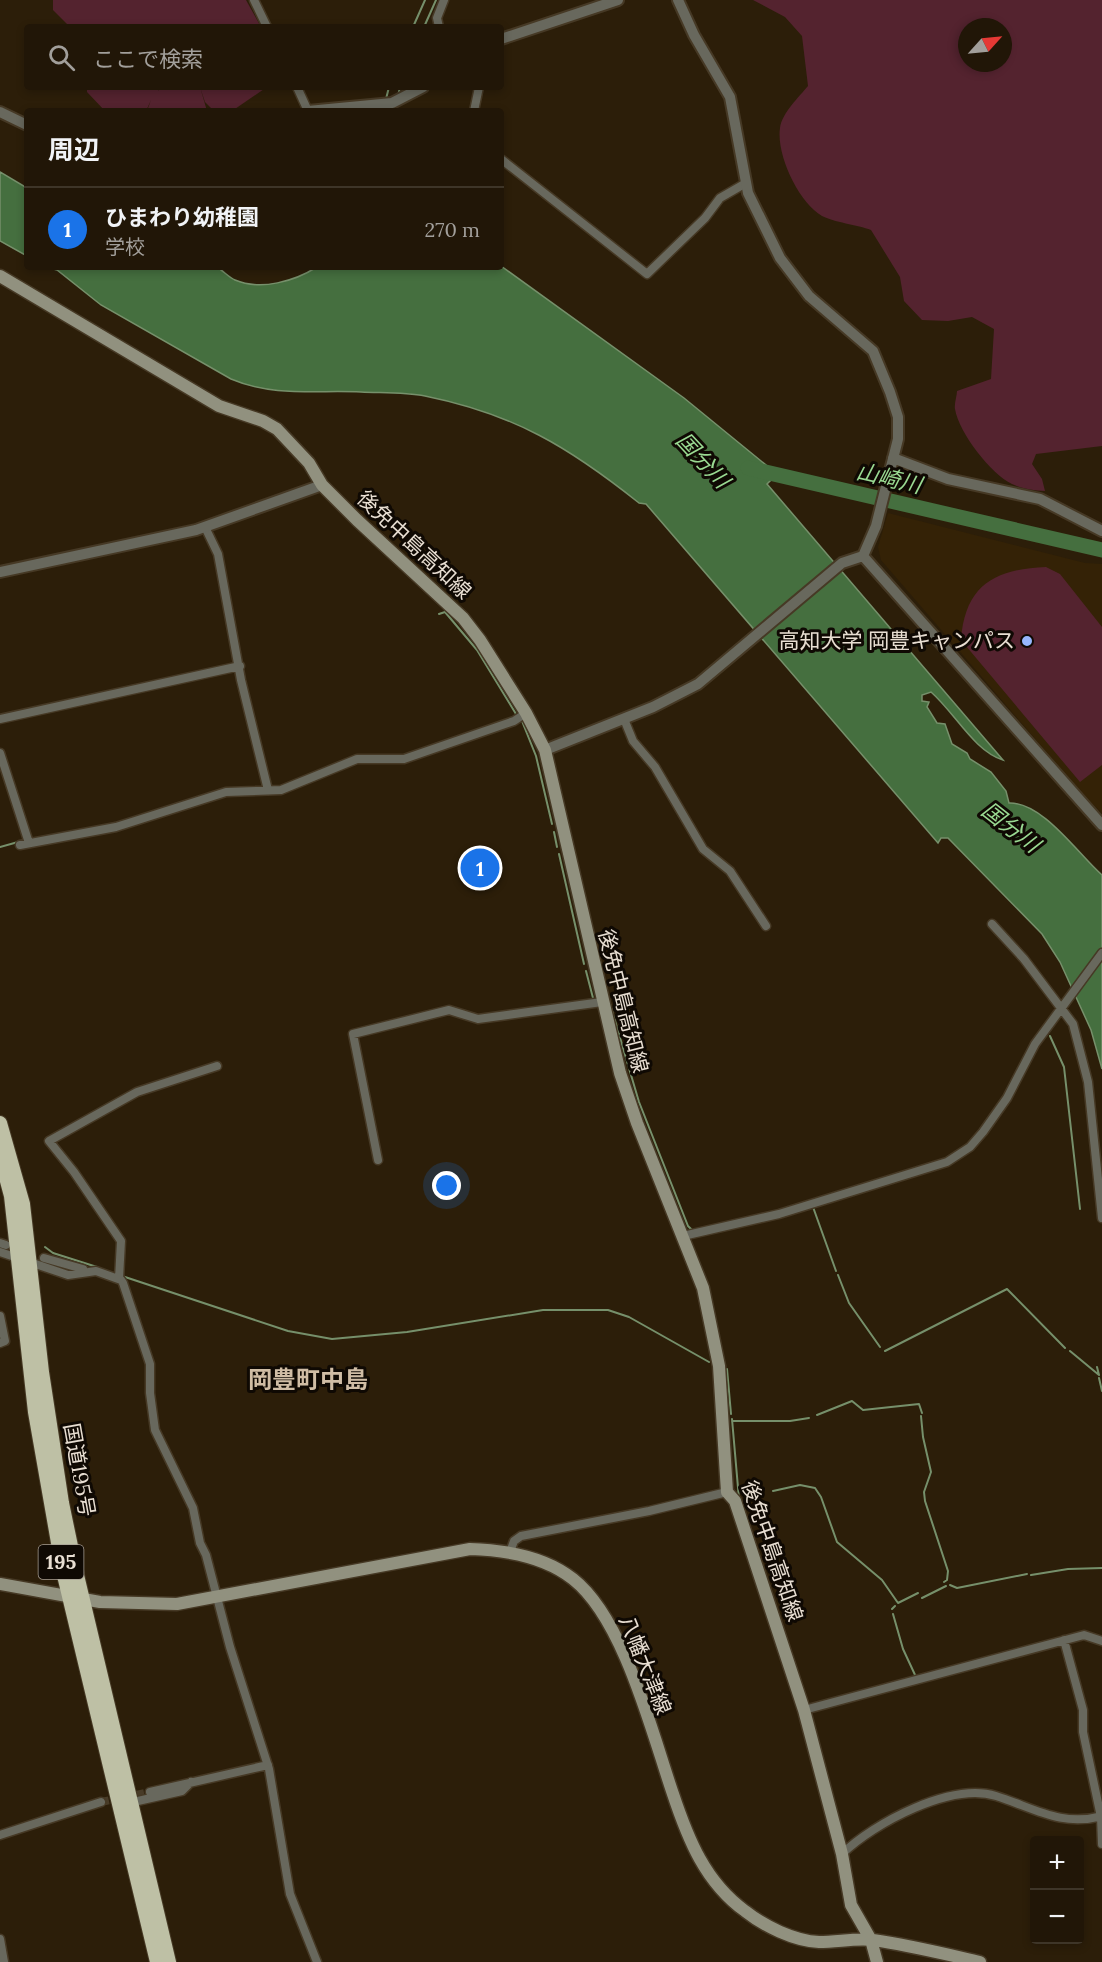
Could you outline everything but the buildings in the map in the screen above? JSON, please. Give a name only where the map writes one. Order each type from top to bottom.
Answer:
[{"type":"highway","name":"国道195号","points":[[0,1123],[23,1204],[32,1260],[50,1428],[76,1597],[126,1804],[169,1962]]},
{"type":"highway","name":"国道195号","points":[[0,1155],[10,1196],[32,1260]]},
{"type":"highway","name":"国道195号","points":[[126,1804],[158,1962]]},
{"type":"main road","name":"後免中島高知線","points":[[0,276],[219,406],[270,424],[309,463],[322,485],[463,618],[480,640],[526,713],[545,750],[614,1053],[637,1123],[701,1281],[720,1374],[727,1492],[735,1502],[804,1710],[842,1854],[851,1905],[871,1940],[877,1962]]},
{"type":"main road","name":"八幡大津線","points":[[0,1584],[76,1597],[160,1605],[217,1598],[470,1549],[510,1552],[549,1565],[572,1579],[605,1616],[633,1679],[690,1841],[717,1887],[760,1922],[796,1937],[818,1942],[871,1940],[980,1962]]},
{"type":"street","points":[[254,0],[266,24]]},
{"type":"street","points":[[438,24],[437,18],[444,0]]},
{"type":"street","points":[[504,38],[603,3],[618,0]]},
{"type":"street","points":[[678,0],[703,51],[730,97],[746,183],[780,258],[798,284],[873,351],[898,417],[898,439],[881,507],[862,556]]},
{"type":"street","points":[[298,90],[307,108]]},
{"type":"street","points":[[336,108],[392,102],[417,90]]},
{"type":"street","points":[[475,108],[478,90]]},
{"type":"street","points":[[0,112],[24,123]]},
{"type":"street","points":[[504,161],[647,274],[705,218],[720,198],[746,183]]},
{"type":"street","points":[[893,458],[948,478],[1040,499],[1102,531]]},
{"type":"street","points":[[0,572],[150,542],[205,527],[322,485]]},
{"type":"street","points":[[205,527],[218,554],[241,680],[268,790]]},
{"type":"street","points":[[545,750],[624,719],[698,684],[850,559],[862,556]]},
{"type":"street","points":[[862,556],[1102,825]]},
{"type":"street","points":[[0,718],[240,666]]},
{"type":"street","points":[[0,753],[24,844],[126,825],[226,792],[281,790],[357,759],[404,759],[514,722],[526,713]]},
{"type":"street","points":[[624,719],[633,741],[652,762],[703,849],[730,871],[766,926]]},
{"type":"street","points":[[992,924],[1024,959],[1073,1024],[1088,1082],[1102,1218]]},
{"type":"street","points":[[683,1236],[787,1212],[957,1157],[976,1142],[993,1119],[1035,1044],[1102,953]]},
{"type":"street","points":[[378,1160],[353,1034],[449,1010],[478,1019],[602,1002]]},
{"type":"street","points":[[217,1066],[137,1092],[49,1141],[74,1172],[121,1241],[119,1276],[148,1356],[155,1430],[194,1508],[200,1543],[206,1555],[268,1764],[290,1894],[317,1962]]},
{"type":"street","points":[[2,1247],[68,1275],[96,1271]]},
{"type":"street","points":[[32,1260],[119,1276]]},
{"type":"street","points":[[0,1316],[5,1341],[0,1342]]},
{"type":"street","points":[[510,1552],[514,1541],[521,1536],[649,1511],[727,1492]]},
{"type":"street","points":[[804,1710],[1064,1640],[1086,1635],[1102,1641]]},
{"type":"street","points":[[1064,1640],[1083,1710],[1084,1742],[1102,1817],[1102,1844]]},
{"type":"street","points":[[150,1792],[268,1764]]},
{"type":"street","points":[[126,1804],[182,1791],[191,1782]]},
{"type":"street","points":[[842,1854],[880,1825],[925,1804],[965,1793],[997,1796],[1043,1815],[1062,1820],[1084,1821],[1102,1817]]},
{"type":"street","points":[[0,1835],[101,1802]]},
{"type":"street","points":[[0,1939],[4,1962]]},
{"type":"shaded area","points":[[53,0],[246,0],[259,24],[67,24],[53,10]]},
{"type":"shaded area","points":[[753,0],[1102,0],[1102,446],[1036,454],[1032,464],[1042,479],[1045,491],[1020,487],[1004,479],[977,452],[958,419],[955,407],[957,391],[991,379],[994,329],[972,317],[948,321],[922,320],[904,301],[900,277],[871,230],[822,216],[805,201],[791,177],[782,151],[780,128],[787,111],[808,86],[802,36],[785,17]]},
{"type":"shaded area","points":[[87,90],[201,90],[206,108],[148,108],[151,100],[147,108],[102,108]]},
{"type":"shaded area","points":[[201,90],[263,90],[236,108],[211,108],[205,102]]},
{"type":"shaded area","name":"高知大学 岡豊キャンパス","points":[[888,513],[1085,563],[1102,564],[1102,813],[1087,799],[881,560],[878,547]]},
{"type":"shaded area","points":[[1046,567],[1060,574],[1102,627],[1102,765],[1080,782],[961,640],[969,606],[976,593],[986,584],[998,576],[1012,572]]},
{"type":"water","points":[[0,172],[24,186],[24,254],[0,241]]},
{"type":"water","name":"国分川","points":[[504,268],[684,398],[766,465],[771,480],[767,484],[1003,760],[983,749],[931,692],[922,695],[922,701],[929,702],[927,707],[937,723],[945,724],[952,744],[991,772],[1006,791],[1009,803],[1022,805],[1047,820],[1102,875],[1102,1069],[1091,1030],[1060,962],[1042,934],[948,838],[941,838],[938,843],[646,504],[639,503],[589,465],[539,435],[486,412],[457,403],[401,393],[295,392],[247,385],[231,379],[101,305],[57,270],[220,270],[235,280],[256,285],[277,283],[312,270],[504,270]]},
{"type":"waterway","points":[[414,24],[425,0]]},
{"type":"waterway","points":[[425,24],[436,0]]},
{"type":"waterway","points":[[386,99],[388,90]]},
{"type":"waterway","points":[[398,96],[399,90]]},
{"type":"waterway","points":[[395,108],[396,104]]},
{"type":"waterway","name":"山崎川","points":[[748,468],[1102,550]]},
{"type":"waterway","points":[[439,614],[445,612],[477,650],[516,714]]},
{"type":"waterway","points":[[522,721],[536,756],[552,824]]},
{"type":"waterway","points":[[554,832],[557,847]]},
{"type":"waterway","points":[[0,847],[18,842]]},
{"type":"waterway","points":[[559,854],[584,964]]},
{"type":"waterway","points":[[586,971],[593,998]]},
{"type":"waterway","points":[[608,997],[639,1102],[688,1226],[692,1230]]},
{"type":"waterway","points":[[1050,1036],[1064,1067],[1080,1209]]},
{"type":"waterway","points":[[813,1207],[836,1271]]},
{"type":"waterway","points":[[45,1247],[53,1253],[97,1267]]},
{"type":"waterway","points":[[838,1275],[849,1303],[880,1347]]},
{"type":"waterway","points":[[122,1276],[288,1331],[332,1339],[407,1332],[543,1310],[608,1310],[629,1317],[709,1362]]},
{"type":"waterway","points":[[885,1351],[1007,1289],[1065,1348]]},
{"type":"waterway","points":[[1070,1351],[1099,1375]]},
{"type":"waterway","points":[[1097,1367],[1099,1375]]},
{"type":"waterway","points":[[727,1369],[731,1414]]},
{"type":"waterway","points":[[1099,1378],[1102,1391]]},
{"type":"waterway","points":[[817,1415],[852,1401],[863,1410],[919,1404],[922,1413]]},
{"type":"waterway","points":[[921,1416],[931,1472],[924,1492],[925,1501],[948,1571],[947,1580],[944,1582]]},
{"type":"waterway","points":[[732,1421],[790,1421],[809,1418]]},
{"type":"waterway","points":[[732,1419],[739,1499]]},
{"type":"waterway","points":[[773,1491],[800,1485],[815,1488],[821,1497],[837,1542],[882,1580],[898,1603],[918,1593]]},
{"type":"waterway","points":[[1031,1575],[1068,1569],[1102,1568]]},
{"type":"waterway","points":[[950,1585],[957,1588],[1027,1574]]},
{"type":"waterway","points":[[922,1598],[946,1586]]},
{"type":"waterway","points":[[892,1609],[895,1606]]},
{"type":"waterway","points":[[893,1614],[903,1649],[916,1677]]},
{"type":"tunnel","points":[[101,1802],[150,1792]]},
{"type":"place","name":"高知大学 岡豊キャンパス","points":[[1027,641]]},
{"type":"place","name":"ひまわり幼稚園","points":[[480,868]]},
{"type":"district","name":"岡豊町中島","points":[[308,1380]]}]
